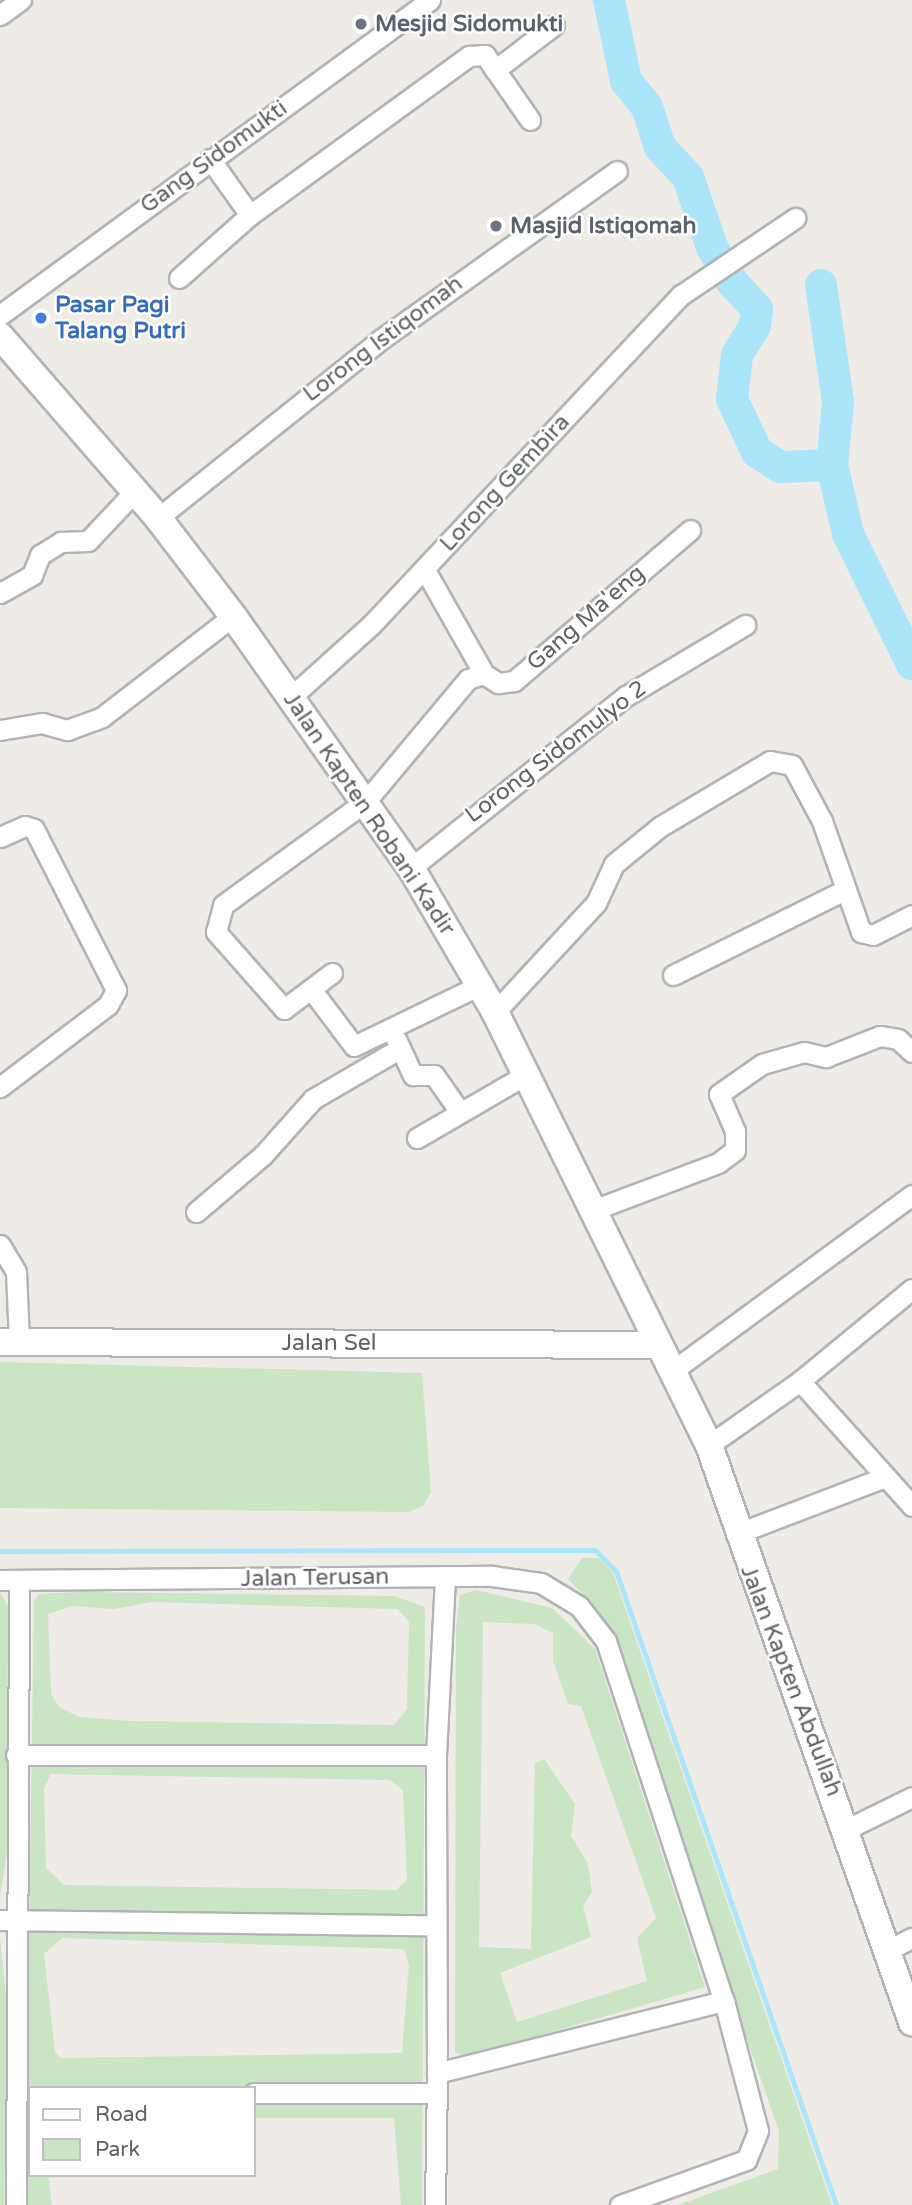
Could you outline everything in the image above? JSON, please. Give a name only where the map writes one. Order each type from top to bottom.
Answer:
[{"type":"main road","name":"Jalan Kapten Robani Kadir","points":[[0,336],[158,517],[233,616],[411,868],[495,1012],[658,1345]]},
{"type":"main road","name":"Jalan Sel","points":[[10,1342],[658,1345]]},
{"type":"main road","name":"Jalan Kapten Abdullah","points":[[658,1345],[675,1369],[709,1445],[736,1534],[847,1829],[912,2022]]},
{"type":"street","points":[[0,15],[21,0]]},
{"type":"street","name":"Gang Sidomukti","points":[[0,316],[210,159],[430,0]]},
{"type":"street","points":[[495,70],[554,25]]},
{"type":"street","points":[[178,278],[250,215],[462,60],[481,54],[530,120]]},
{"type":"street","points":[[210,159],[250,215]]},
{"type":"street","name":"Lorong Istiqomah","points":[[158,517],[399,325],[617,171]]},
{"type":"street","name":"Lorong Gembira","points":[[291,697],[425,570],[681,295],[795,218]]},
{"type":"street","points":[[0,593],[32,575],[38,557],[61,541],[88,541],[135,491]]},
{"type":"street","name":"Gang Ma'eng","points":[[484,674],[498,683],[513,681],[690,530]]},
{"type":"street","points":[[332,973],[284,1009],[214,927],[223,905],[366,801],[460,688],[484,674],[425,570]]},
{"type":"street","points":[[0,730],[42,723],[67,730],[102,717],[233,616]]},
{"type":"street","name":"Lorong Sidomulyo 2","points":[[411,868],[626,696],[746,625]]},
{"type":"street","points":[[495,1012],[596,903],[614,864],[662,826],[770,761],[792,765],[822,821],[844,891],[867,935],[912,915]]},
{"type":"street","points":[[0,837],[25,826],[34,830],[116,990],[108,1005],[0,1087]]},
{"type":"street","points":[[673,975],[844,891]]},
{"type":"street","points":[[311,989],[348,1043],[357,1045],[480,985]]},
{"type":"street","points":[[393,1028],[399,1049],[413,1075],[434,1075],[460,1112]]},
{"type":"street","points":[[593,1210],[718,1163],[735,1150],[719,1094],[762,1064],[804,1052],[826,1057],[880,1036],[898,1038],[912,1052]]},
{"type":"street","points":[[357,1045],[369,1066]]},
{"type":"street","points":[[196,1212],[263,1155],[313,1099],[399,1049]]},
{"type":"street","points":[[417,1138],[527,1074]]},
{"type":"street","points":[[675,1369],[912,1195]]},
{"type":"street","points":[[0,1245],[16,1272],[10,1342]]},
{"type":"street","points":[[709,1445],[800,1381],[912,1289]]},
{"type":"street","points":[[800,1381],[912,1506]]},
{"type":"street","points":[[736,1534],[886,1477]]},
{"type":"street","points":[[435,2205],[436,1755],[445,1576]]},
{"type":"street","name":"Jalan Terusan","points":[[9,1580],[445,1576],[541,1583],[579,1606],[606,1641],[724,2001],[758,2131],[754,2151],[734,2166],[620,2205]]},
{"type":"street","points":[[9,1580],[16,1755],[7,1919],[24,2093],[16,2205]]},
{"type":"street","points":[[16,1755],[436,1755]]},
{"type":"street","points":[[847,1829],[912,1797]]},
{"type":"street","points":[[7,1919],[434,1925]]},
{"type":"street","points":[[888,1950],[912,1938]]},
{"type":"street","points":[[256,2093],[437,2083],[724,2001]]},
{"type":"green space","points":[[0,1362],[422,1373],[431,1492],[423,1506],[408,1512],[0,1508]]},
{"type":"green space","points":[[582,1558],[599,1558],[613,1573],[832,2205],[678,2205],[778,2169],[779,2131],[595,1606],[568,1579]]},
{"type":"green space","points":[[476,1590],[552,1608],[595,1649],[705,1987],[467,2057],[455,2052],[456,1628],[460,1595]],"holes":[[[483,1622],[535,1624],[553,1633],[553,1661],[568,1704],[581,1706],[656,1918],[637,1938],[647,1981],[517,2022],[500,1973],[591,1937],[583,1906],[592,1892],[588,1864],[571,1836],[575,1804],[544,1759],[535,1763],[531,1949],[479,1947]]]},
{"type":"green space","points":[[0,1592],[8,1606],[7,1852],[0,1896]]},
{"type":"green space","points":[[82,1592],[394,1596],[425,1607],[422,2205],[401,2205],[394,2118],[256,2118],[256,2086],[28,2086],[28,2177],[48,2177],[52,2205],[25,2205],[34,1601],[39,1594]],"holes":[[[152,1602],[398,1609],[409,1622],[407,1709],[394,1725],[130,1721],[79,1717],[59,1707],[51,1694],[48,1614],[72,1606],[114,1609]],[[51,1774],[390,1780],[403,1790],[407,1880],[396,1890],[64,1885],[46,1868],[44,1788]],[[62,1938],[404,1949],[409,1965],[402,2053],[61,2058],[55,2053],[44,1954]]]},
{"type":"green space","points":[[0,1937],[8,2015],[4,2205],[0,2205]]},
{"type":"waterway","points":[[609,0],[626,81],[647,107],[660,147],[688,177],[712,247],[732,282],[757,309],[755,326],[737,355],[732,399],[757,452],[780,467],[832,465]]},
{"type":"waterway","points":[[821,285],[838,402],[832,465],[848,534],[912,664]]},
{"type":"waterway","points":[[0,1551],[595,1550],[616,1571],[836,2205]]},
{"type":"place","name":"Mesjid Sidomukti","points":[[361,24]]},
{"type":"place","name":"Masjid Istiqomah","points":[[496,226]]},
{"type":"place","name":"Pasar Pagi Talang Putri","points":[[41,318]]}]
